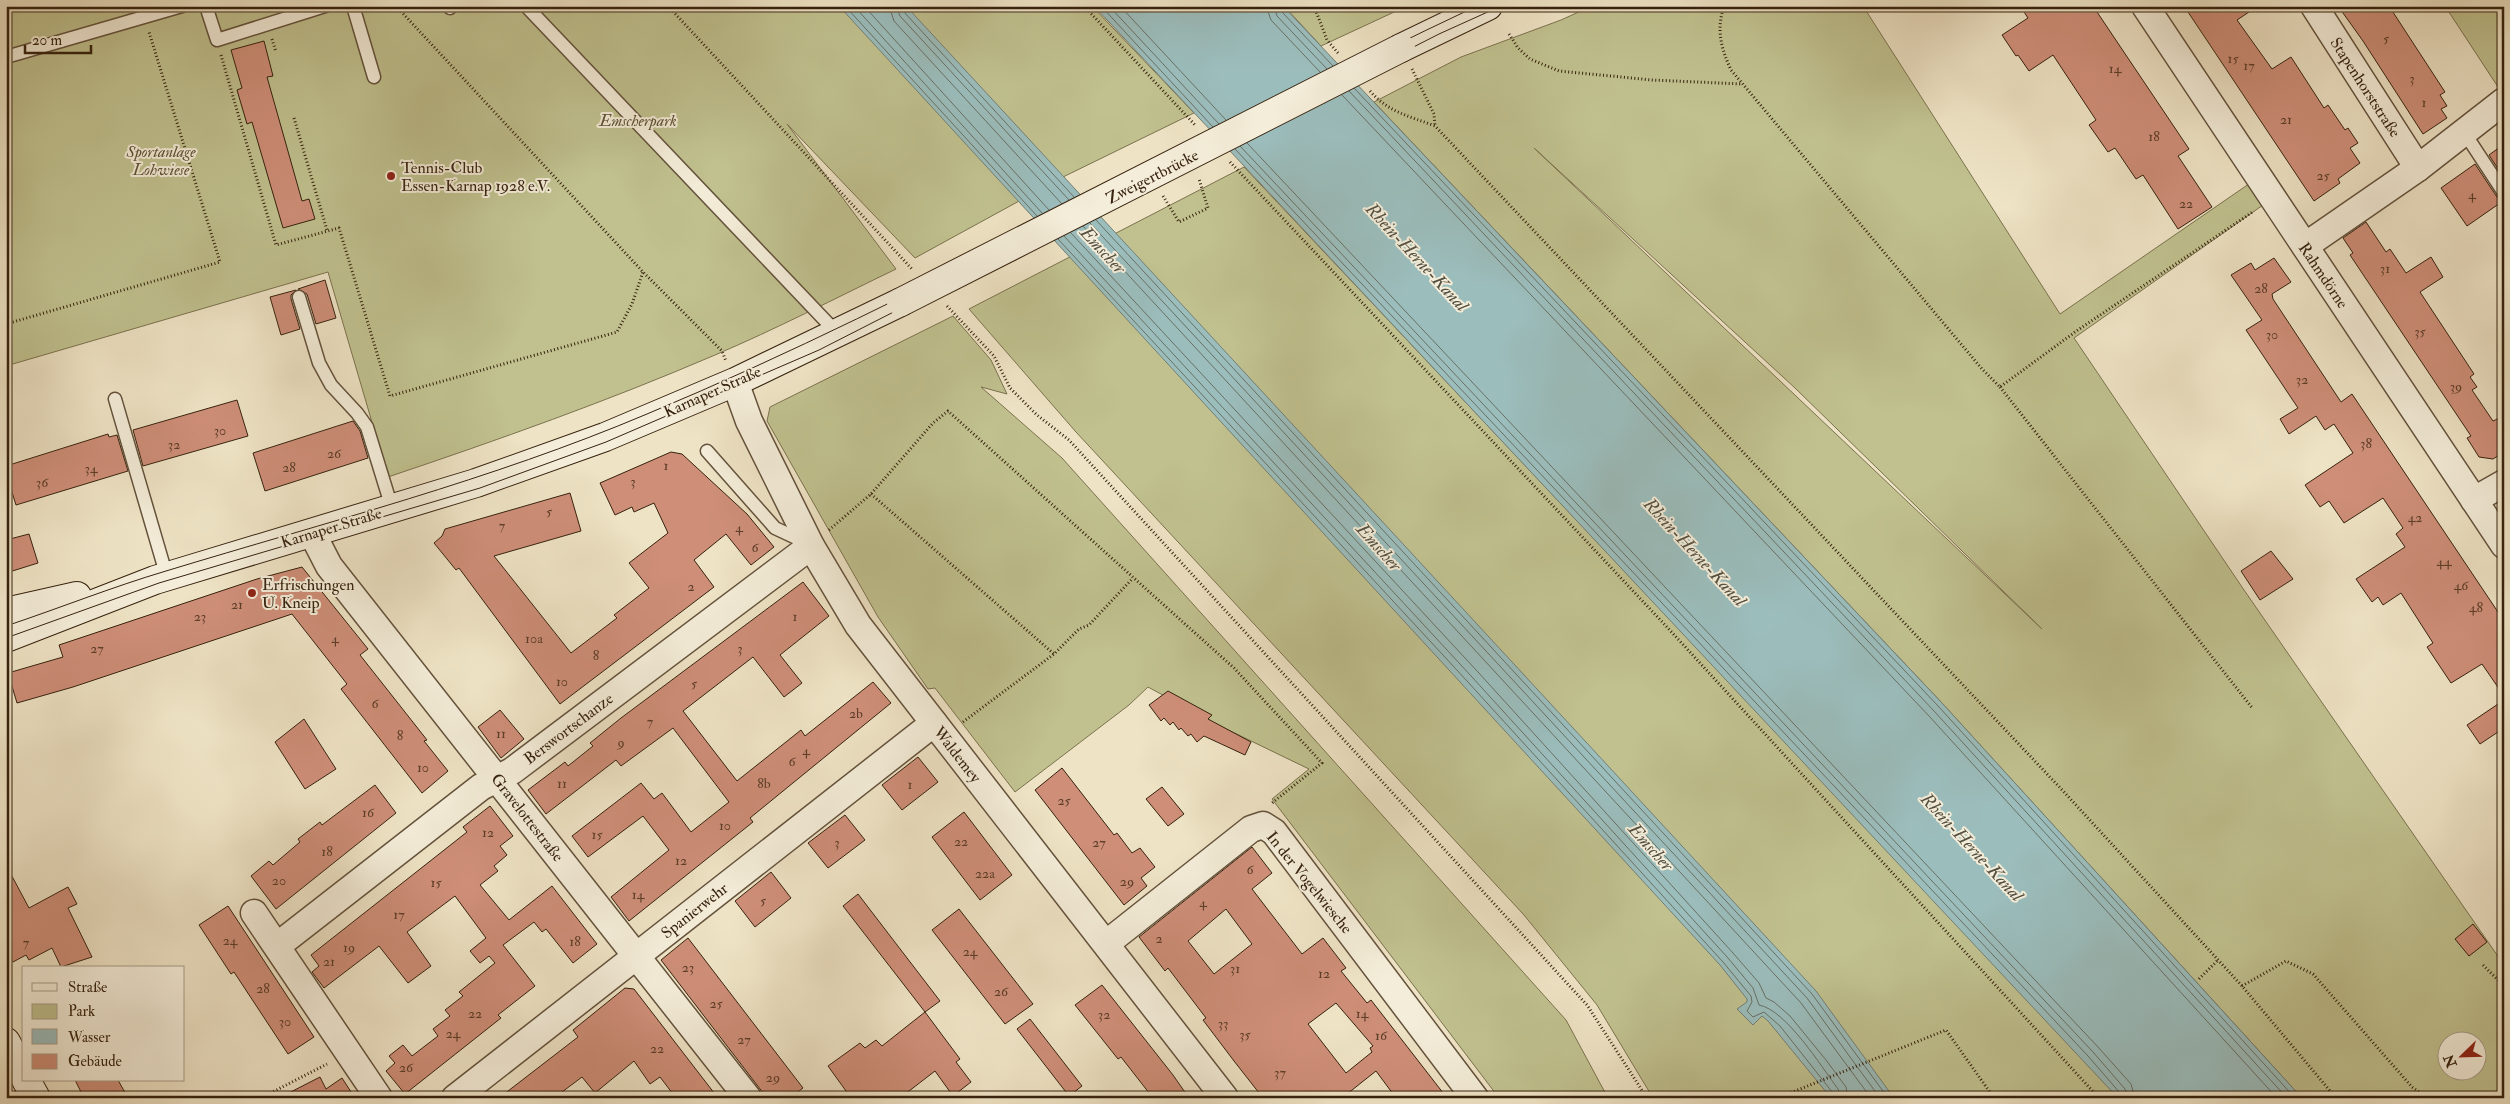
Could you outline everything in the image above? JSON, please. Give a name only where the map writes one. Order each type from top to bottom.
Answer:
[{"type":"main road","name":"Zweigertbrücke","points":[[838,334],[1488,6]]},
{"type":"main road","name":"Karnaper Straße","points":[[6,612],[161,578],[476,483],[596,440],[735,382],[838,334]]},
{"type":"main road","name":"Karnaper Straße","points":[[6,638],[161,578]]},
{"type":"main road","points":[[6,1042],[22,1071]]},
{"type":"main road","points":[[27,1082],[36,1098]]},
{"type":"street","name":"Rahmdörne","points":[[2145,6],[2504,545]]},
{"type":"street","name":"Stapenhorststraße","points":[[2314,6],[2418,168]]},
{"type":"street","points":[[2305,246],[2418,168],[2504,101]]},
{"type":"street","name":"Waldemey","points":[[735,382],[749,421],[811,546],[858,625],[1225,1098]]},
{"type":"street","points":[[2474,500],[2504,483]]},
{"type":"street","name":"Gravelottestraße","points":[[312,533],[329,566],[498,778],[748,1098]]},
{"type":"street","name":"Berswortschanze","points":[[277,946],[481,787],[512,771],[811,546]]},
{"type":"street","name":"Spanierwehr","points":[[455,1098],[636,956],[939,729]]},
{"type":"street","name":"In der Vogelwiesche","points":[[1106,943],[1251,829],[1264,825],[1274,832],[1475,1098]]},
{"type":"street","points":[[254,914],[379,1098]]},
{"type":"lane","points":[[6,57],[182,6]]},
{"type":"lane","points":[[206,6],[217,40],[325,6]]},
{"type":"lane","points":[[353,6],[374,78]]},
{"type":"lane","points":[[526,6],[838,334]]},
{"type":"lane","points":[[2464,132],[2504,193]]},
{"type":"lane","points":[[299,297],[319,363],[330,386],[357,413],[367,427],[392,508]]},
{"type":"lane","points":[[115,399],[161,578]]},
{"type":"lane","points":[[707,451],[776,528],[811,546]]},
{"type":"path","points":[[396,6],[643,272],[722,351],[735,382]]},
{"type":"path","points":[[668,6],[914,270]]},
{"type":"path","points":[[1084,6],[1198,127]]},
{"type":"path","points":[[1724,6],[1720,18],[1719,37],[1722,52],[1731,70],[1969,354],[2000,387],[2253,709]]},
{"type":"path","points":[[6,324],[220,262],[144,17]]},
{"type":"path","points":[[1509,34],[1518,48],[1530,59],[1559,71],[1652,80],[1742,84]]},
{"type":"path","points":[[217,40],[276,245],[339,228],[390,396],[618,332],[632,304],[643,272]]},
{"type":"path","points":[[1417,80],[1434,114],[1435,126]]},
{"type":"path","points":[[1390,110],[1435,126],[2065,793],[2242,986],[2336,1098]]},
{"type":"path","points":[[294,118],[327,231]]},
{"type":"path","points":[[1224,156],[1673,634],[2099,1098]]},
{"type":"path","points":[[1223,167],[1231,163]]},
{"type":"path","points":[[1152,176],[1179,222],[1208,208],[1199,179],[1207,175]]},
{"type":"path","points":[[2000,387],[2075,332],[2273,198]]},
{"type":"path","points":[[940,299],[994,356],[1010,388],[1037,415],[1069,440],[1587,1005],[1647,1098]]},
{"type":"path","points":[[811,546],[871,494],[933,423],[948,412],[1234,668],[1322,763],[1270,805],[1264,825]]},
{"type":"path","points":[[871,494],[1054,654]]},
{"type":"path","points":[[939,729],[1054,654],[1078,629],[1089,624],[1133,578]]},
{"type":"path","points":[[2199,979],[2218,960]]},
{"type":"path","points":[[2242,986],[2286,961],[2313,974],[2412,1087],[2427,1098]]},
{"type":"path","points":[[2483,965],[2504,986]]},
{"type":"path","points":[[1778,1098],[1946,1030],[1994,1098]]},
{"type":"path","points":[[261,1098],[347,1053]]},
{"type":"green space","points":[[6,6],[1092,6],[1194,113],[1063,177],[915,258],[787,124],[896,269],[761,335],[675,372],[553,419],[388,477],[328,272],[6,366]]},
{"type":"green space","points":[[1284,6],[1407,6],[1321,46]]},
{"type":"green space","points":[[1592,6],[1863,6],[2060,314],[2259,177],[2273,198],[2074,338],[2244,590],[2504,965],[2504,1098],[2302,1098],[1942,703],[1374,102],[1461,57],[1561,20]],"holes":[[[1534,148],[1795,388],[2042,629]]]},
{"type":"green space","points":[[2445,6],[2504,6],[2504,87],[2500,90]]},
{"type":"green space","points":[[1244,167],[2085,1060],[2118,1098],[1653,1098],[1597,1005],[1524,915],[1076,432],[969,309]]},
{"type":"green space","points":[[953,316],[991,360],[1007,394],[981,387],[1062,458],[1566,1020],[1608,1098],[1499,1098],[1272,799],[1309,769],[1218,725],[1148,687],[1129,705],[1015,792],[935,688],[928,689],[878,617],[767,421],[770,407]]},
{"type":"water","name":"Emscher","points":[[839,6],[906,6],[1816,991],[1894,1098],[1831,1098],[1768,1021],[1762,1016],[1753,1025],[1737,1009],[1747,1002],[1747,999],[1720,965]]},
{"type":"water","name":"Rhein-Herne-Kanal","points":[[1094,6],[1283,6],[1942,703],[2302,1098],[2118,1098]]},
{"type":"building","points":[[2020,6],[2093,6],[2189,149],[2178,156],[2212,207],[2178,229],[2143,175],[2136,179],[2115,148],[2108,152],[2089,125],[2096,120],[2053,55],[2029,71],[2018,55],[2016,56],[2002,35],[2028,18]]},
{"type":"building","points":[[2184,6],[2258,6],[2237,20],[2272,69],[2291,57],[2324,108],[2328,105],[2345,130],[2348,128],[2358,143],[2350,148],[2360,163],[2338,179],[2340,183],[2314,201]]},
{"type":"building","points":[[2338,6],[2389,6],[2445,92],[2440,95],[2447,106],[2441,109],[2447,118],[2423,134]]},
{"type":"building","points":[[264,41],[273,76],[267,77],[302,201],[309,199],[315,219],[283,228],[252,122],[247,124],[237,90],[242,88],[231,50]]},
{"type":"building","points":[[2504,144],[2504,178],[2489,155]]},
{"type":"building","points":[[2475,164],[2497,197],[2503,201],[2467,226],[2441,188]]},
{"type":"building","points":[[2366,222],[2386,252],[2390,249],[2406,273],[2431,257],[2443,277],[2420,292],[2474,374],[2470,377],[2477,387],[2472,390],[2493,421],[2504,416],[2504,452],[2493,459],[2479,457],[2467,438],[2471,436],[2350,255],[2353,253],[2343,238]]},
{"type":"building","points":[[2274,258],[2291,282],[2272,294],[2273,299],[2341,402],[2352,394],[2504,621],[2504,696],[2482,664],[2451,683],[2427,647],[2433,643],[2401,593],[2383,605],[2378,597],[2372,602],[2356,579],[2405,547],[2396,534],[2403,528],[2383,498],[2344,523],[2329,501],[2320,507],[2305,485],[2353,453],[2334,424],[2325,430],[2316,416],[2289,434],[2280,419],[2298,408],[2246,330],[2262,320],[2231,275],[2251,263],[2255,270]]},
{"type":"building","points":[[325,280],[336,318],[316,324],[307,294],[298,289]]},
{"type":"building","points":[[296,290],[291,295],[291,299],[300,329],[281,335],[270,297]]},
{"type":"building","points":[[237,400],[248,436],[143,466],[133,430]]},
{"type":"building","points":[[353,421],[360,431],[368,458],[265,491],[253,453]]},
{"type":"building","points":[[108,434],[109,437],[117,435],[128,471],[16,505],[6,473],[6,466]]},
{"type":"building","points":[[671,452],[682,454],[747,514],[774,547],[751,565],[726,534],[694,560],[714,587],[560,704],[459,568],[456,570],[434,543],[442,536],[445,529],[570,493],[581,531],[494,556],[571,653],[617,618],[614,615],[649,588],[629,563],[668,533],[654,503],[634,512],[632,507],[615,515],[600,483]]},
{"type":"building","points":[[29,534],[38,563],[6,573],[6,540]]},
{"type":"building","points":[[2271,551],[2293,579],[2260,600],[2241,571]]},
{"type":"building","points":[[302,567],[368,649],[360,655],[427,740],[424,741],[448,771],[422,793],[341,689],[347,684],[292,614],[73,687],[17,703],[8,673],[63,657],[59,645],[257,579]]},
{"type":"building","points":[[803,582],[829,616],[780,655],[802,683],[784,697],[753,657],[683,711],[737,781],[801,730],[805,736],[873,682],[891,703],[750,818],[753,822],[629,921],[611,897],[669,850],[643,816],[588,857],[572,836],[641,783],[654,799],[662,793],[691,832],[729,802],[673,728],[621,766],[616,760],[546,814],[528,790],[565,762],[568,766],[593,746],[590,743],[621,718]]},
{"type":"building","points":[[1168,691],[1212,715],[1208,719],[1251,742],[1245,755],[1204,736],[1197,742],[1191,734],[1188,736],[1181,728],[1179,730],[1173,722],[1170,725],[1164,718],[1161,721],[1149,705]]},
{"type":"building","points":[[2504,700],[2504,728],[2480,744],[2467,725]]},
{"type":"building","points":[[500,710],[524,739],[501,758],[478,727]]},
{"type":"building","points":[[304,719],[336,769],[305,789],[275,742]]},
{"type":"building","points":[[918,757],[938,782],[902,810],[882,785]]},
{"type":"building","points":[[1062,768],[1114,835],[1117,833],[1132,853],[1140,848],[1155,867],[1141,878],[1147,886],[1124,905],[1035,790]]},
{"type":"building","points":[[375,785],[396,813],[276,909],[251,876],[269,861],[273,865],[300,842],[298,839],[320,822],[322,825]]},
{"type":"building","points":[[1162,787],[1184,814],[1168,826],[1146,799]]},
{"type":"building","points":[[490,806],[513,836],[500,846],[507,855],[494,866],[498,871],[480,885],[509,920],[552,886],[597,944],[573,963],[546,929],[542,932],[534,922],[503,945],[535,986],[498,1015],[501,1018],[405,1094],[386,1071],[395,1063],[389,1056],[403,1045],[412,1056],[438,1036],[433,1029],[450,1016],[445,1010],[463,996],[459,992],[495,963],[489,956],[480,963],[470,951],[486,938],[455,896],[407,932],[431,966],[408,983],[379,946],[324,988],[312,972],[319,966],[311,955],[467,832],[463,827]]},
{"type":"building","points":[[964,812],[1012,875],[980,900],[932,837]]},
{"type":"building","points":[[845,815],[865,840],[828,868],[808,843]]},
{"type":"building","points":[[1252,847],[1272,873],[1252,889],[1302,954],[1323,938],[1346,968],[1341,971],[1367,1003],[1371,1000],[1447,1098],[1396,1098],[1376,1071],[1342,1098],[1263,1098],[1203,1020],[1206,1018],[1168,968],[1165,971],[1139,937]],"holes":[[[1226,909],[1252,944],[1214,974],[1188,941]],[[1336,1003],[1373,1046],[1370,1048],[1372,1052],[1346,1073],[1308,1024]]]},
{"type":"building","points":[[6,865],[29,908],[68,887],[77,904],[68,908],[92,957],[61,966],[52,948],[29,960],[26,955],[13,962],[6,950]]},
{"type":"building","points":[[771,872],[791,898],[755,927],[735,901]]},
{"type":"building","points":[[858,894],[940,1001],[925,1012],[843,906]]},
{"type":"building","points":[[228,906],[314,1037],[288,1054],[234,972],[231,974],[199,925]]},
{"type":"building","points":[[959,909],[1033,1004],[1005,1024],[932,930]]},
{"type":"building","points":[[2473,924],[2487,942],[2469,956],[2455,939]]},
{"type":"building","points":[[688,938],[803,1088],[790,1098],[767,1098],[661,960]]},
{"type":"building","points":[[1102,985],[1189,1098],[1153,1098],[1121,1057],[1118,1059],[1075,1005]]},
{"type":"building","points":[[625,988],[634,989],[718,1098],[676,1098],[660,1077],[650,1084],[634,1061],[595,1093],[582,1077],[554,1098],[499,1098],[578,1037],[573,1030]]},
{"type":"building","points":[[925,1012],[960,1059],[956,1062],[971,1082],[953,1096],[935,1071],[900,1098],[851,1098],[828,1066],[860,1043],[865,1048],[876,1040],[882,1046]]},
{"type":"building","points":[[1030,1019],[1082,1086],[1069,1096],[1017,1029]]},
{"type":"building","points":[[320,1077],[326,1089],[342,1078],[355,1098],[279,1098]]},
{"type":"building","points":[[76,1082],[119,1082],[128,1098],[84,1098]]},
{"type":"tram line","points":[[6,626],[146,577],[469,480],[588,438],[647,414],[753,368],[858,318],[1373,56],[1477,6]]},
{"type":"tram line","points":[[6,638],[159,583],[480,488],[606,442],[819,350],[1439,34],[1501,6]]},
{"type":"place","name":"Tennis-Club Essen-Karnap 1928 e.V.","points":[[391,176]]},
{"type":"place","name":"Erfrischungen U. Kneip","points":[[252,593]]},
{"type":"park label","name":"Emscherpark","points":[[638,120]]},
{"type":"park label","name":"Sportanlage Lohwiese","points":[[161,160]]}]
